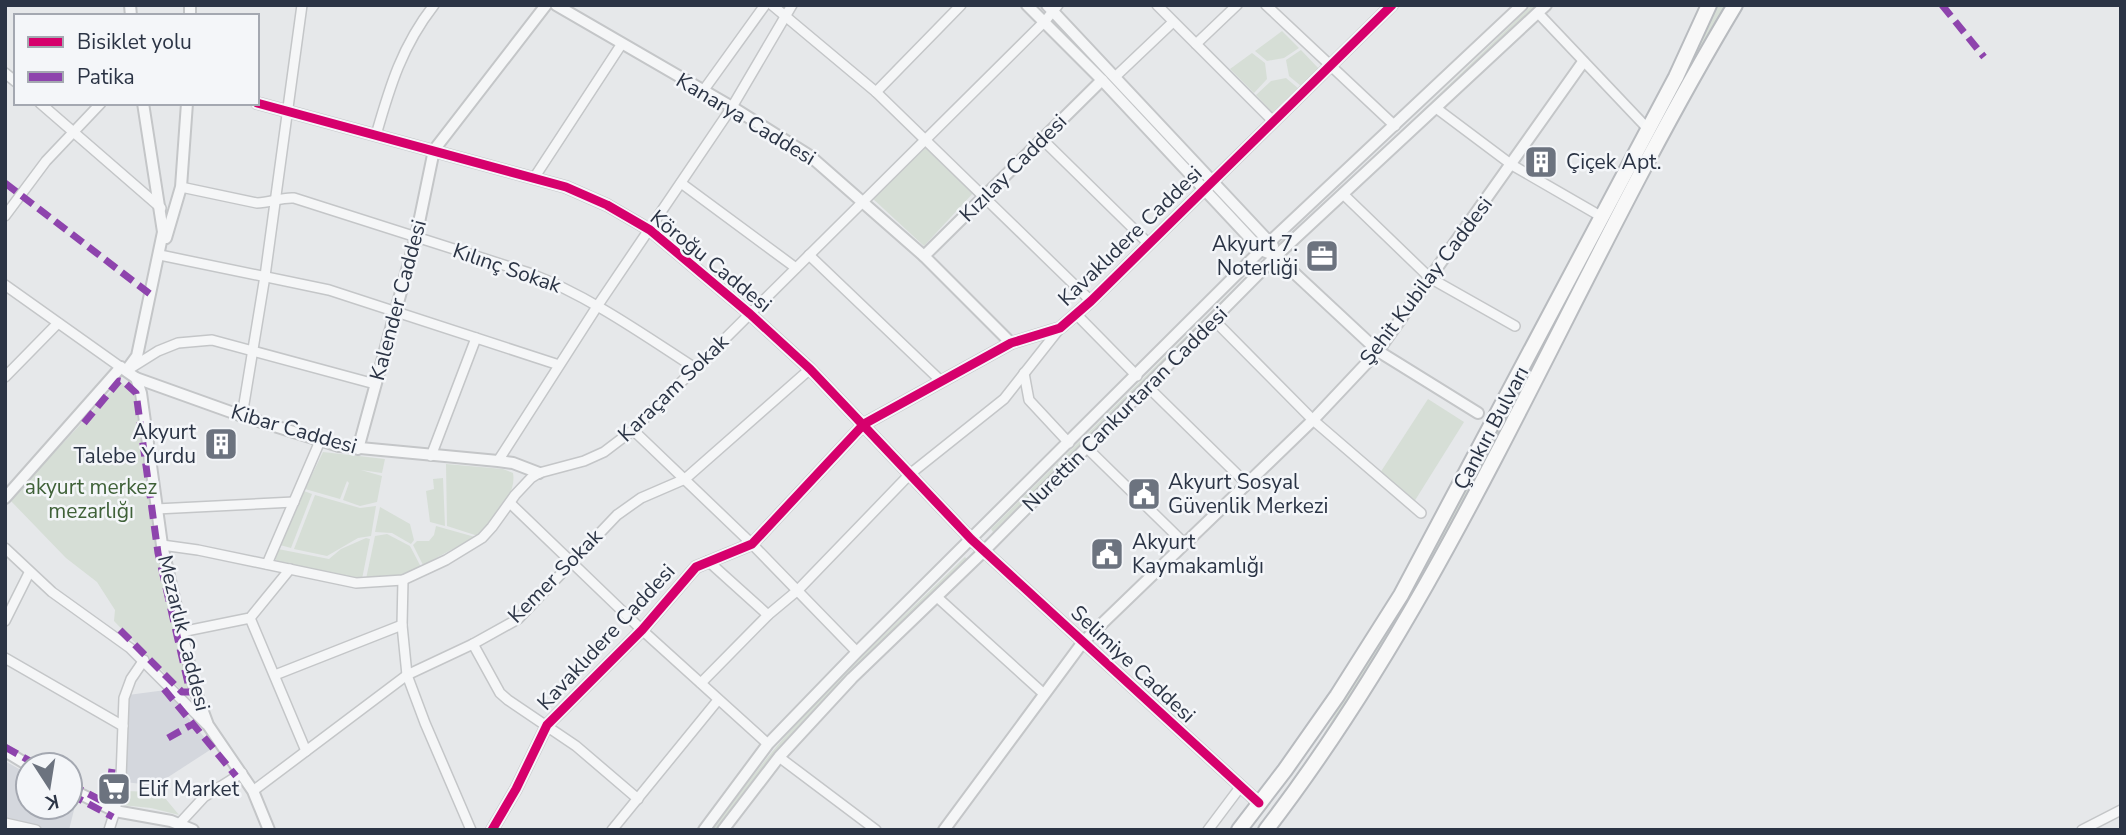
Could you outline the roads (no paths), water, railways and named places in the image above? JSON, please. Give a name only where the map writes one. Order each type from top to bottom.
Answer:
[{"type":"highway","name":"Çankırı Bulvarı","points":[[1239,830],[1337,696],[1401,595],[1648,129],[1709,5]]},
{"type":"highway","name":"Çankırı Bulvarı","points":[[1266,830],[1352,711],[1393,643],[1474,496],[1665,127],[1735,5]]},
{"type":"street","points":[[242,416],[276,201],[302,5]]},
{"type":"street","points":[[376,135],[400,59],[433,5]]},
{"type":"street","points":[[435,150],[546,5]]},
{"type":"street","name":"Kanarya Caddesi","points":[[555,5],[732,107],[810,156],[924,256],[1011,343]]},
{"type":"street","points":[[703,91],[765,5]]},
{"type":"street","points":[[772,5],[876,92],[1091,301]]},
{"type":"street","points":[[498,461],[598,305],[732,107],[792,5]]},
{"type":"street","points":[[876,92],[961,5]]},
{"type":"street","points":[[1027,5],[1102,80],[1261,250],[1277,256],[1378,351],[1478,413]]},
{"type":"street","points":[[1157,5],[1273,122]]},
{"type":"street","points":[[1196,44],[1237,5]]},
{"type":"street","name":"Kavaklıdere Caddesi","points":[[492,830],[512,798],[547,725],[642,630],[690,573],[708,561],[752,544],[864,424],[1011,343],[1060,328],[1091,301],[1392,5]]},
{"type":"street","points":[[1503,5],[1512,15]]},
{"type":"street","name":"Nurettin Cankurtaran Caddesi","points":[[704,830],[768,744],[857,652],[1261,250],[1522,5]]},
{"type":"street","points":[[1270,6],[1330,67],[1395,126]]},
{"type":"street","points":[[1053,7],[1271,241],[1277,256]]},
{"type":"street","name":"Karaçam Sokak","points":[[539,472],[584,461],[604,452],[633,429],[1045,21],[1053,7]]},
{"type":"street","points":[[1541,9],[1583,62],[1648,129]]},
{"type":"street","name":"Nurettin Cankurtaran Caddesi","points":[[723,830],[779,757],[839,692],[984,551],[1277,256],[1541,9]]},
{"type":"street","points":[[1115,76],[1173,22]]},
{"type":"street","points":[[534,178],[621,45]]},
{"type":"street","name":"Şehit Kubilay Caddesi","points":[[944,830],[1083,642],[1312,420],[1378,351],[1583,62]]},
{"type":"street","name":"Kızılay Caddesi","points":[[924,256],[1102,80]]},
{"type":"street","name":"Köroğu Caddesi","points":[[259,104],[435,150],[587,195],[650,230],[750,314],[810,369],[984,551]]},
{"type":"street","points":[[42,105],[160,208]]},
{"type":"street","points":[[5,216],[46,161],[99,105]]},
{"type":"street","points":[[143,105],[163,232],[160,255]]},
{"type":"street","points":[[6,495],[137,356],[160,255],[181,187],[187,105]]},
{"type":"street","points":[[1436,108],[1512,165],[1602,217]]},
{"type":"street","points":[[1042,138],[1149,244]]},
{"type":"street","name":"Kalender Caddesi","points":[[358,449],[416,237],[435,150]]},
{"type":"street","points":[[681,183],[796,268]]},
{"type":"street","name":"Kılınç Sokak","points":[[181,187],[257,203],[294,198],[529,273],[598,305],[695,369]]},
{"type":"street","points":[[1343,194],[1430,278],[1515,326]]},
{"type":"street","points":[[160,255],[329,290],[559,365]]},
{"type":"street","points":[[809,256],[942,381]]},
{"type":"street","points":[[5,285],[123,369]]},
{"type":"street","points":[[1076,314],[1137,376]]},
{"type":"street","points":[[1213,320],[1312,420],[1420,513]]},
{"type":"street","points":[[5,377],[58,323]]},
{"type":"street","points":[[701,683],[768,615],[798,590],[910,474],[1004,398],[1060,328]]},
{"type":"street","points":[[431,456],[476,338]]},
{"type":"street","points":[[123,369],[158,351],[188,341],[212,340],[375,384]]},
{"type":"street","name":"Kibar Caddesi","points":[[123,369],[136,378],[320,441],[358,449],[513,463],[539,472]]},
{"type":"street","name":"Kemer Sokak","points":[[253,790],[407,676],[518,619],[625,508],[685,479],[810,369]]},
{"type":"street","points":[[1024,373],[1028,400],[1069,443]]},
{"type":"street","name":"Mezarlık Caddesi","points":[[136,378],[141,393],[162,545],[195,690],[208,726],[253,790],[269,830]]},
{"type":"street","points":[[1147,386],[1247,484]]},
{"type":"street","points":[[633,429],[752,544],[857,652]]},
{"type":"street","points":[[267,564],[320,441]]},
{"type":"street","points":[[1086,447],[1185,544]]},
{"type":"street","points":[[162,545],[356,583],[402,580],[467,548],[492,527],[524,484],[539,472]]},
{"type":"street","points":[[156,509],[294,502]]},
{"type":"street","points":[[510,503],[642,630],[768,744]]},
{"type":"street","points":[[5,548],[52,592],[121,640],[144,660],[208,726]]},
{"type":"street","name":"Selimiye Caddesi","points":[[984,551],[1259,803]]},
{"type":"street","points":[[708,561],[768,615]]},
{"type":"street","points":[[181,632],[250,618],[290,569]]},
{"type":"street","points":[[5,621],[29,573]]},
{"type":"street","points":[[402,580],[402,625],[407,676],[471,830]]},
{"type":"street","points":[[937,597],[1045,694]]},
{"type":"street","points":[[250,618],[306,751]]},
{"type":"street","points":[[275,675],[402,625]]},
{"type":"street","points":[[473,644],[500,693],[517,708],[547,725],[638,799]]},
{"type":"street","points":[[5,658],[123,726]]},
{"type":"street","points":[[109,830],[116,811],[121,778],[126,691],[144,660]]},
{"type":"street","points":[[612,830],[718,700]]},
{"type":"street","points":[[779,757],[876,830]]},
{"type":"street","points":[[180,823],[213,790],[242,774]]},
{"type":"street","points":[[1208,830],[1241,786]]},
{"type":"street","points":[[84,796],[116,811],[180,823],[193,830]]},
{"type":"street","points":[[2082,830],[2121,810]]},
{"type":"street","points":[[5,823],[35,829]]},
{"type":"place","name":"Çiçek Apt.","points":[[1541,162]]},
{"type":"place","name":"Akyurt 7. Noterliği","points":[[1322,256]]},
{"type":"place","name":"Akyurt Talebe Yurdu","points":[[221,444]]},
{"type":"place","name":"Akyurt Sosyal Güvenlik Merkezi","points":[[1144,494]]},
{"type":"place","name":"Akyurt Kaymakamlığı","points":[[1107,554]]},
{"type":"place","name":"Elif Market","points":[[114,789]]},
{"type":"park label","name":"akyurt merkez mezarlığı","points":[[91,499]]}]
